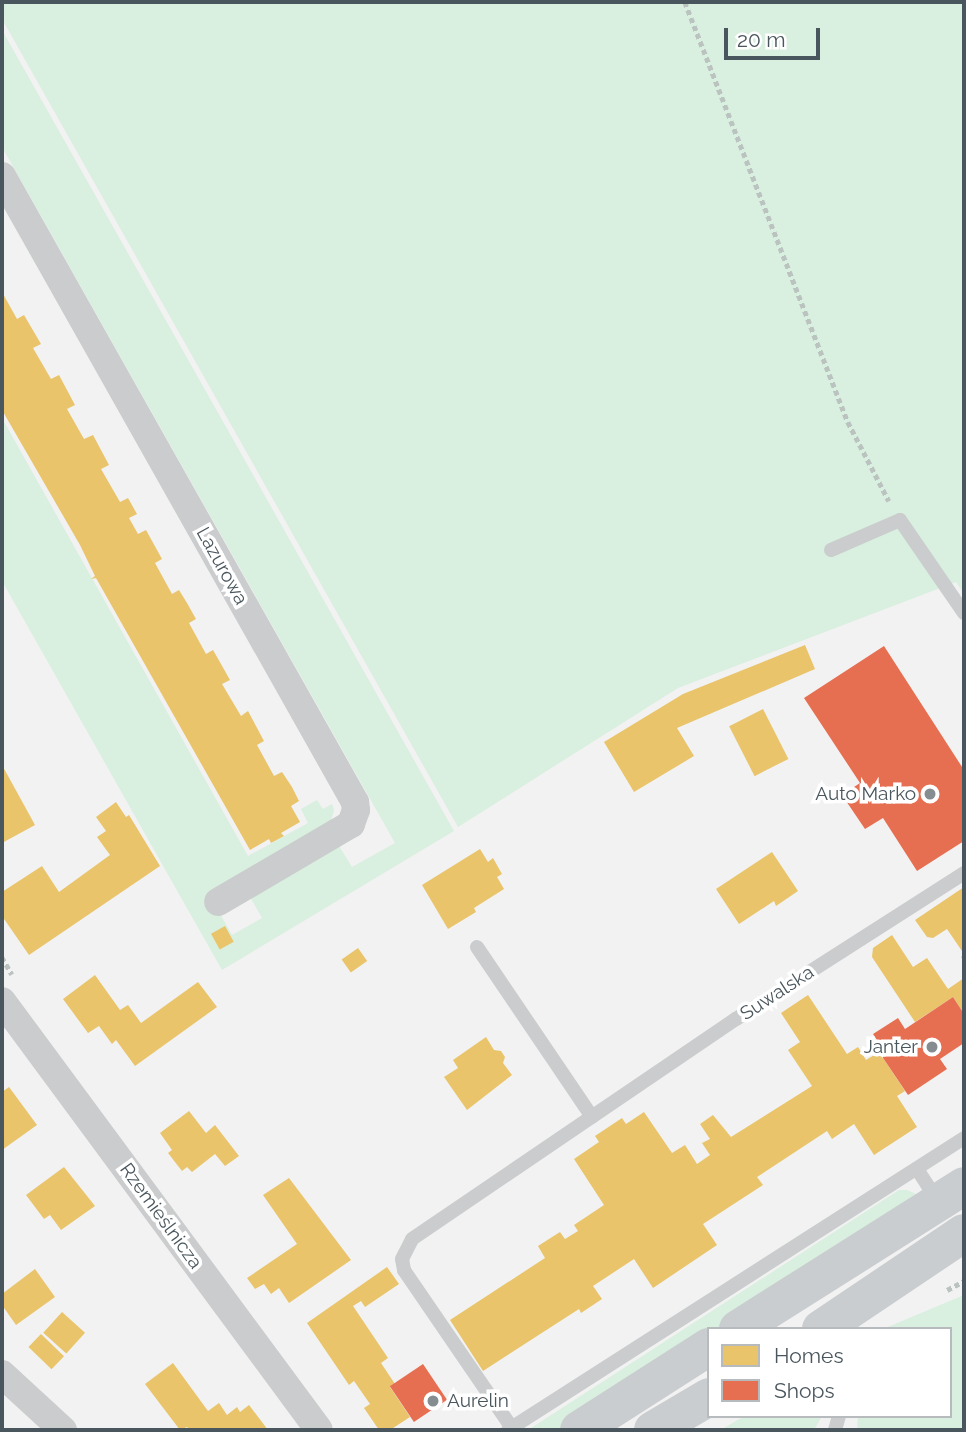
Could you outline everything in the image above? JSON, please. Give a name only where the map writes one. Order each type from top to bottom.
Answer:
[{"type":"street","name":"Lazurowa","points":[[2,176],[355,802],[356,810],[351,824],[218,902]]},
{"type":"street","name":"Rzemieślnicza","points":[[2,1001],[320,1430]]},
{"type":"street","points":[[818,1314],[952,1194]]},
{"type":"street","points":[[749,1327],[818,1314],[964,1233]]},
{"type":"street","points":[[579,1430],[707,1348]]},
{"type":"street","points":[[2,1374],[63,1430]]},
{"type":"street","points":[[653,1430],[707,1397]]},
{"type":"lane","points":[[831,550],[900,520],[964,613]]},
{"type":"lane","name":"Suwalska","points":[[510,1429],[409,1279],[402,1259],[412,1239],[736,1019],[964,873]]},
{"type":"lane","points":[[477,947],[592,1117]]},
{"type":"lane","points":[[510,1429],[964,1138]]},
{"type":"lane","points":[[917,1169],[952,1194]]},
{"type":"path","points":[[685,2],[848,422],[900,520]]},
{"type":"green space","points":[[2,2],[964,2],[964,594],[956,582],[678,688],[458,827],[2,19]]},
{"type":"green space","points":[[2,30],[454,831],[222,970],[2,581],[2,418],[248,856],[308,823],[301,809],[317,800],[323,809],[332,804],[334,810],[330,824],[210,896],[232,935],[262,918],[249,895],[339,846],[352,867],[395,843],[2,147]]},
{"type":"green space","points":[[899,1190],[916,1194],[720,1327],[707,1327],[707,1331],[666,1362],[556,1430],[528,1430]]},
{"type":"green space","points":[[964,1295],[964,1430],[857,1430],[858,1418],[952,1418],[952,1327],[888,1327]]},
{"type":"green space","points":[[741,1418],[821,1418],[814,1430],[721,1430]]},
{"type":"building: Homes","points":[[2,292],[17,319],[24,315],[41,344],[33,348],[51,379],[59,375],[75,405],[67,409],[84,439],[93,435],[109,465],[101,469],[120,502],[128,498],[137,514],[129,518],[138,534],[146,530],[162,559],[155,563],[172,594],[179,590],[196,619],[189,623],[206,654],[213,650],[230,680],[222,684],[241,716],[248,711],[264,741],[257,745],[274,776],[282,772],[299,801],[291,806],[300,822],[281,833],[284,836],[271,843],[269,839],[250,850],[96,578],[91,579],[95,576],[80,545],[2,410]]},
{"type":"building: Homes","points":[[805,645],[815,669],[677,728],[694,756],[634,792],[604,742],[683,694]]},
{"type":"building: Homes","points":[[763,709],[788,759],[755,776],[729,726]]},
{"type":"building: Homes","points":[[2,765],[35,825],[2,843]]},
{"type":"building: Homes","points":[[116,802],[126,817],[129,815],[160,866],[29,955],[2,916],[2,892],[42,866],[59,892],[110,855],[97,837],[106,831],[96,817]]},
{"type":"building: Homes","points":[[480,849],[488,862],[493,858],[502,874],[497,877],[504,889],[474,908],[476,912],[448,929],[422,885]]},
{"type":"building: Homes","points":[[772,852],[798,891],[776,906],[774,901],[739,924],[716,889]]},
{"type":"building: Homes","points":[[964,887],[964,954],[947,929],[933,938],[927,937],[915,920]]},
{"type":"building: Homes","points":[[225,926],[234,942],[220,950],[211,934]]},
{"type":"building: Homes","points":[[892,935],[913,967],[927,958],[948,989],[964,978],[964,1014],[953,997],[915,1022],[872,957],[873,948]]},
{"type":"building: Homes","points":[[358,948],[367,961],[351,973],[342,959]]},
{"type":"building: Homes","points":[[95,975],[120,1010],[128,1005],[141,1023],[198,982],[217,1007],[135,1066],[116,1040],[112,1044],[99,1026],[88,1033],[63,999]]},
{"type":"building: Homes","points":[[808,995],[847,1054],[858,1047],[866,1060],[879,1052],[905,1091],[897,1096],[917,1127],[874,1155],[854,1124],[832,1139],[827,1131],[757,1177],[763,1185],[703,1224],[717,1245],[653,1288],[634,1259],[593,1286],[602,1299],[581,1313],[579,1309],[483,1371],[450,1320],[545,1258],[538,1246],[560,1232],[565,1239],[578,1231],[574,1225],[604,1205],[574,1159],[599,1142],[595,1136],[622,1118],[626,1124],[644,1112],[672,1153],[685,1145],[697,1164],[710,1155],[702,1143],[710,1139],[700,1124],[713,1115],[731,1137],[812,1086],[788,1050],[800,1042],[781,1013]]},
{"type":"building: Homes","points":[[486,1037],[494,1050],[501,1051],[505,1057],[503,1063],[512,1075],[467,1110],[444,1077],[458,1068],[453,1060]]},
{"type":"building: Homes","points":[[9,1087],[37,1125],[2,1150],[2,1092]]},
{"type":"building: Homes","points":[[189,1111],[206,1133],[215,1125],[239,1156],[225,1166],[215,1154],[192,1172],[187,1167],[182,1171],[168,1153],[172,1150],[160,1133]]},
{"type":"building: Homes","points":[[64,1167],[95,1206],[61,1230],[50,1215],[44,1219],[26,1195]]},
{"type":"building: Homes","points":[[289,1178],[351,1260],[289,1303],[279,1288],[271,1294],[264,1284],[255,1289],[247,1278],[297,1244],[263,1195]]},
{"type":"building: Homes","points":[[387,1267],[399,1284],[365,1307],[361,1301],[353,1306],[388,1358],[381,1363],[395,1384],[390,1387],[410,1417],[390,1430],[379,1430],[364,1408],[370,1404],[354,1381],[349,1385],[307,1323]]},
{"type":"building: Homes","points":[[35,1269],[55,1297],[16,1325],[2,1305],[2,1294]]},
{"type":"building: Homes","points":[[62,1312],[85,1333],[66,1354],[43,1333]]},
{"type":"building: Homes","points":[[41,1334],[64,1356],[52,1369],[28,1347]]},
{"type":"building: Homes","points":[[173,1363],[208,1411],[219,1403],[227,1415],[237,1407],[240,1412],[249,1405],[268,1430],[189,1430],[187,1427],[180,1430],[145,1384]]},
{"type":"building: Shops","points":[[884,646],[964,770],[964,841],[917,871],[883,818],[865,829],[842,795],[860,783],[804,698]]},
{"type":"building: Shops","points":[[953,997],[964,1014],[964,1043],[940,1059],[947,1069],[908,1095],[879,1052],[883,1049],[873,1034],[898,1018],[905,1029]]},
{"type":"building: Shops","points":[[423,1364],[447,1400],[414,1422],[390,1386]]},
{"type":"place","name":"Auto Marko","points":[[930,794]]},
{"type":"place","name":"Janter","points":[[932,1047]]},
{"type":"place","name":"Aurelin","points":[[433,1401]]}]
